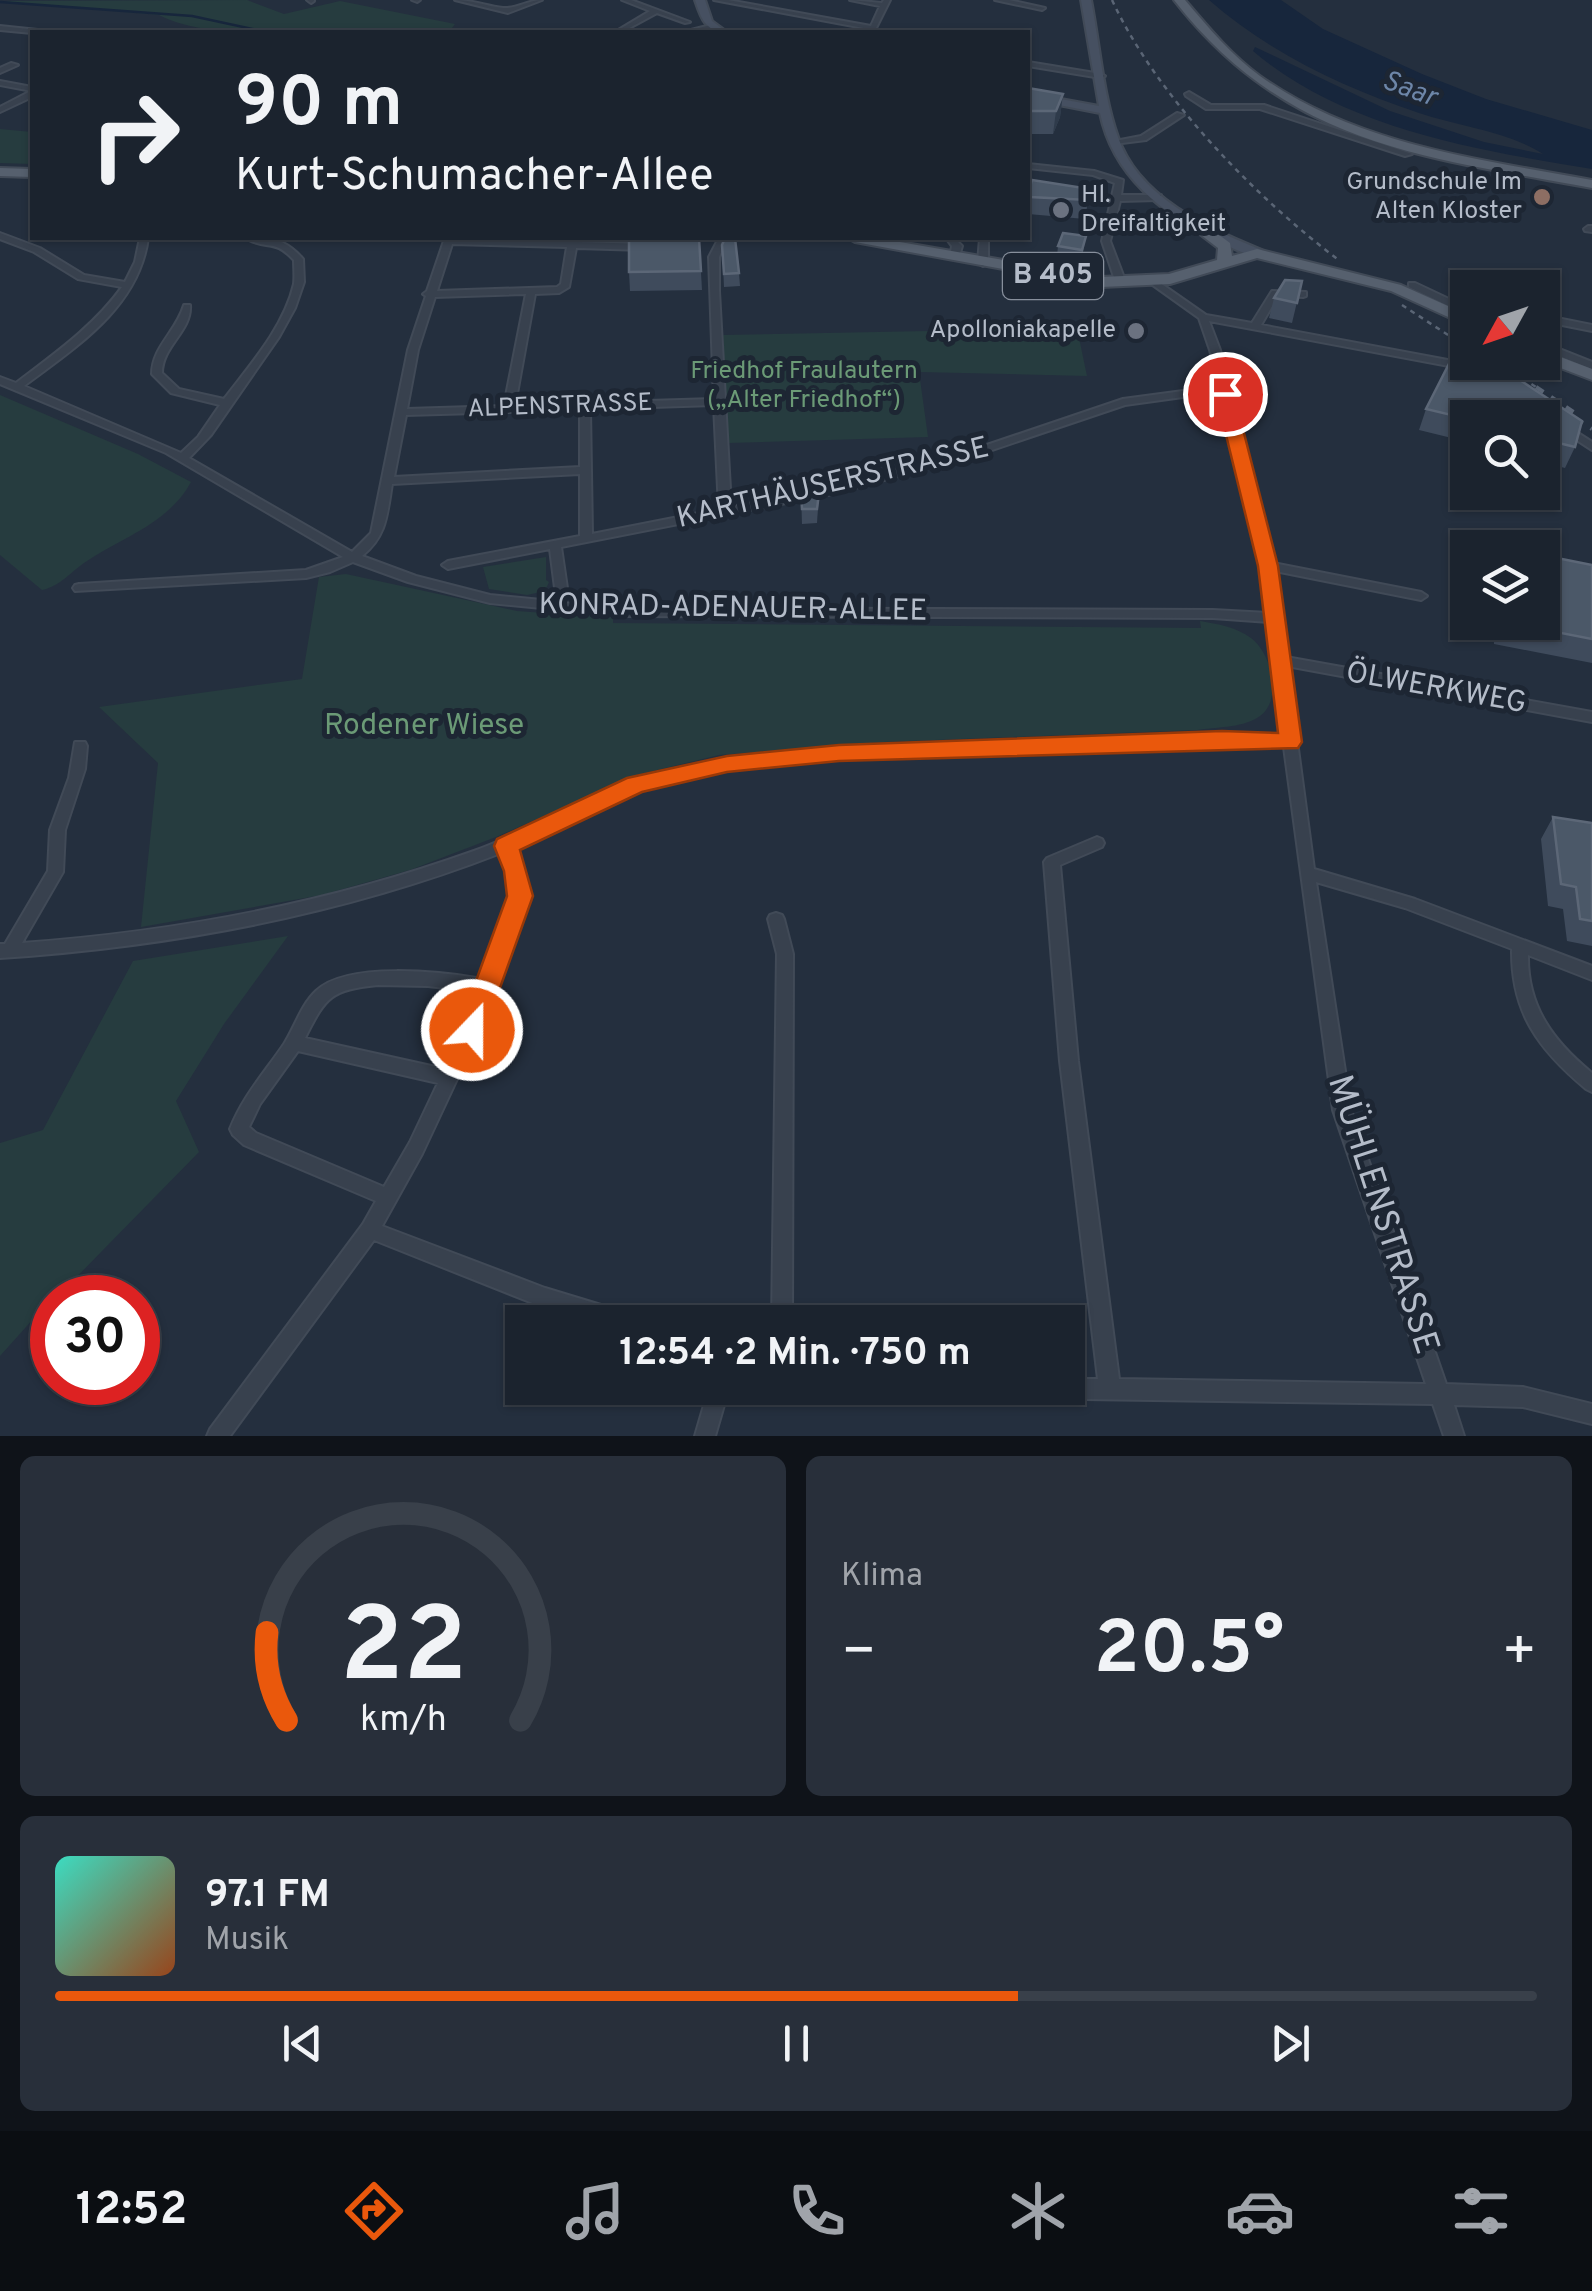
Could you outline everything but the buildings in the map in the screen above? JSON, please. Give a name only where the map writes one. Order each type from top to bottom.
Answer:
[{"type":"main road","points":[[1180,0],[1252,76],[1308,110],[1410,146],[1592,184]]},
{"type":"main road","points":[[0,172],[30,173]]},
{"type":"main road","points":[[1202,229],[1225,246],[1226,261],[1220,266]]},
{"type":"main road","name":"B 405","points":[[865,240],[1064,278],[1121,283],[1153,281],[1257,253]]},
{"type":"main road","points":[[1257,253],[1416,292],[1450,311]]},
{"type":"main road","points":[[1560,362],[1592,374]]},
{"type":"street","points":[[458,0],[508,11],[539,0]]},
{"type":"street","points":[[625,0],[687,22]]},
{"type":"street","points":[[700,0],[716,30]]},
{"type":"street","points":[[717,0],[751,3],[872,30],[885,3],[853,0]]},
{"type":"street","points":[[998,0],[1042,8]]},
{"type":"street","points":[[1086,0],[1114,142],[1158,196],[1202,229],[1257,253]]},
{"type":"street","points":[[622,30],[656,11]]},
{"type":"street","points":[[0,28],[30,31]]},
{"type":"street","points":[[1030,64],[1101,76]]},
{"type":"street","points":[[0,72],[14,65]]},
{"type":"street","points":[[0,83],[30,91]]},
{"type":"street","points":[[0,110],[30,93]]},
{"type":"street","points":[[1189,94],[1209,107],[1261,107],[1408,154]]},
{"type":"street","points":[[1030,97],[1083,112],[1108,113]]},
{"type":"street","points":[[1114,142],[1143,138],[1180,115]]},
{"type":"street","points":[[1030,166],[1107,175],[1120,182],[1106,241],[1121,283]]},
{"type":"street","points":[[1119,198],[1158,196]]},
{"type":"street","points":[[0,236],[37,250],[81,277],[128,284]]},
{"type":"street","points":[[18,386],[95,324],[128,284],[139,264],[144,240]]},
{"type":"street","points":[[183,458],[202,443],[270,348],[298,281],[298,260],[289,249],[274,240],[253,240]]},
{"type":"street","points":[[80,588],[306,574],[352,557],[377,533],[428,294],[448,240]]},
{"type":"street","points":[[469,240],[658,248]]},
{"type":"street","points":[[721,240],[710,249],[725,513]]},
{"type":"street","points":[[952,240],[956,246],[954,258]]},
{"type":"street","points":[[982,263],[984,240]]},
{"type":"street","points":[[428,294],[563,288],[572,245]]},
{"type":"street","points":[[1153,281],[1203,317],[1450,361]]},
{"type":"street","points":[[509,409],[530,292]]},
{"type":"street","points":[[1416,292],[1450,303]]},
{"type":"street","points":[[1255,326],[1275,293],[1304,294]]},
{"type":"street","points":[[1445,301],[1450,301]]},
{"type":"street","points":[[187,307],[186,318],[159,356],[156,374],[175,391],[227,403]]},
{"type":"street","name":"MÜHLENSTRASSE","points":[[1203,317],[1268,566],[1342,1110],[1454,1436]]},
{"type":"street","points":[[1560,322],[1592,328]]},
{"type":"street","points":[[1560,353],[1592,366]]},
{"type":"street","name":"KONRAD-ADENAUER-ALLEE","points":[[0,380],[183,458],[352,557],[451,590],[557,608],[616,612],[1212,614],[1276,618]]},
{"type":"street","name":"KARTHÄUSERSTRASSE","points":[[448,565],[725,513],[916,470],[1124,402],[1182,394],[1225,394]]},
{"type":"street","name":"ALPENSTRASSE","points":[[400,412],[720,402]]},
{"type":"street","points":[[586,406],[586,538]]},
{"type":"street","points":[[1560,423],[1592,447]]},
{"type":"street","points":[[386,481],[584,470]]},
{"type":"street","points":[[555,544],[561,588],[557,608]]},
{"type":"street","points":[[1268,566],[1421,596]]},
{"type":"street","name":"ÖLWERKWEG","points":[[1280,660],[1592,717]]},
{"type":"street","points":[[4,951],[214,926],[378,890],[506,846],[636,784],[756,760],[1204,740],[1290,742]]},
{"type":"street","points":[[4,951],[55,872],[59,860],[58,831],[78,780],[80,746]]},
{"type":"street","points":[[1098,843],[1052,862],[1070,1077],[1110,1390]]},
{"type":"street","points":[[217,1436],[370,1230],[449,1078],[489,987],[520,896],[506,846]]},
{"type":"street","points":[[1307,872],[1371,890],[1592,973]]},
{"type":"street","points":[[776,919],[785,954],[782,1305]]},
{"type":"street","points":[[1520,944],[1521,996],[1535,1024],[1561,1056],[1592,1084]]},
{"type":"street","points":[[388,1197],[250,1139],[238,1128],[245,1110],[294,1043],[322,995],[341,982],[466,982],[489,987]]},
{"type":"street","points":[[294,1043],[449,1078]]},
{"type":"street","points":[[370,1230],[568,1305]]},
{"type":"street","points":[[1085,1389],[1440,1393],[1522,1398],[1592,1414]]},
{"type":"street","points":[[705,1436],[714,1405]]},
{"type":"green space","points":[[247,0],[284,14],[340,1],[455,24],[450,30],[212,30],[159,15],[0,1]]},
{"type":"green space","points":[[0,129],[30,132],[30,164],[0,163]]},
{"type":"green space","name":"Friedhof Fraulautern („Alter Friedhof“)","points":[[1077,328],[1087,376],[919,372],[928,437],[728,443],[723,335]]},
{"type":"green space","points":[[0,395],[138,454],[191,482],[158,519],[42,590],[0,555]]},
{"type":"green space","points":[[546,557],[549,582],[545,591],[527,595],[489,589],[483,567]]},
{"type":"green space","name":"Rodener Wiese","points":[[346,574],[517,611],[613,618],[613,623],[1201,628],[1200,621],[1251,638],[1265,655],[1273,690],[1265,711],[1257,718],[1228,727],[884,742],[719,755],[637,775],[410,870],[322,895],[141,927],[158,763],[99,707],[302,679],[319,577]]},
{"type":"green space","points":[[288,936],[224,1024],[176,1101],[199,1152],[79,1275],[30,1275],[30,1323],[0,1356],[0,1143],[43,1130],[133,961]]},
{"type":"water","name":"Saar","points":[[1209,0],[1281,0],[1323,29],[1422,74],[1486,99],[1592,130],[1592,169],[1458,144],[1370,118],[1329,100],[1289,78],[1253,51],[1255,47],[1390,111],[1484,142],[1543,154],[1515,140],[1419,113],[1335,80],[1256,36]]},
{"type":"waterway","points":[[0,2],[192,16],[257,30]]},
{"type":"railway","points":[[1112,0],[1155,73],[1211,143],[1275,207],[1340,261]]},
{"type":"railway","points":[[1402,305],[1450,336]]},
{"type":"railway","points":[[1525,380],[1539,389]]},
{"type":"railway","points":[[1539,389],[1575,413]]},
{"type":"railway","points":[[1560,409],[1592,429]]},
{"type":"place","name":"Grundschule Im Alten Kloster","points":[[1542,197]]},
{"type":"place","name":"Hl. Dreifaltigkeit","points":[[1061,210]]},
{"type":"place","name":"Apolloniakapelle","points":[[1136,331]]},
{"type":"route","points":[[472,1030],[501,958],[520,896],[506,846],[636,784],[701,768],[776,757],[1222,739],[1290,742],[1268,566],[1225,394]]}]
